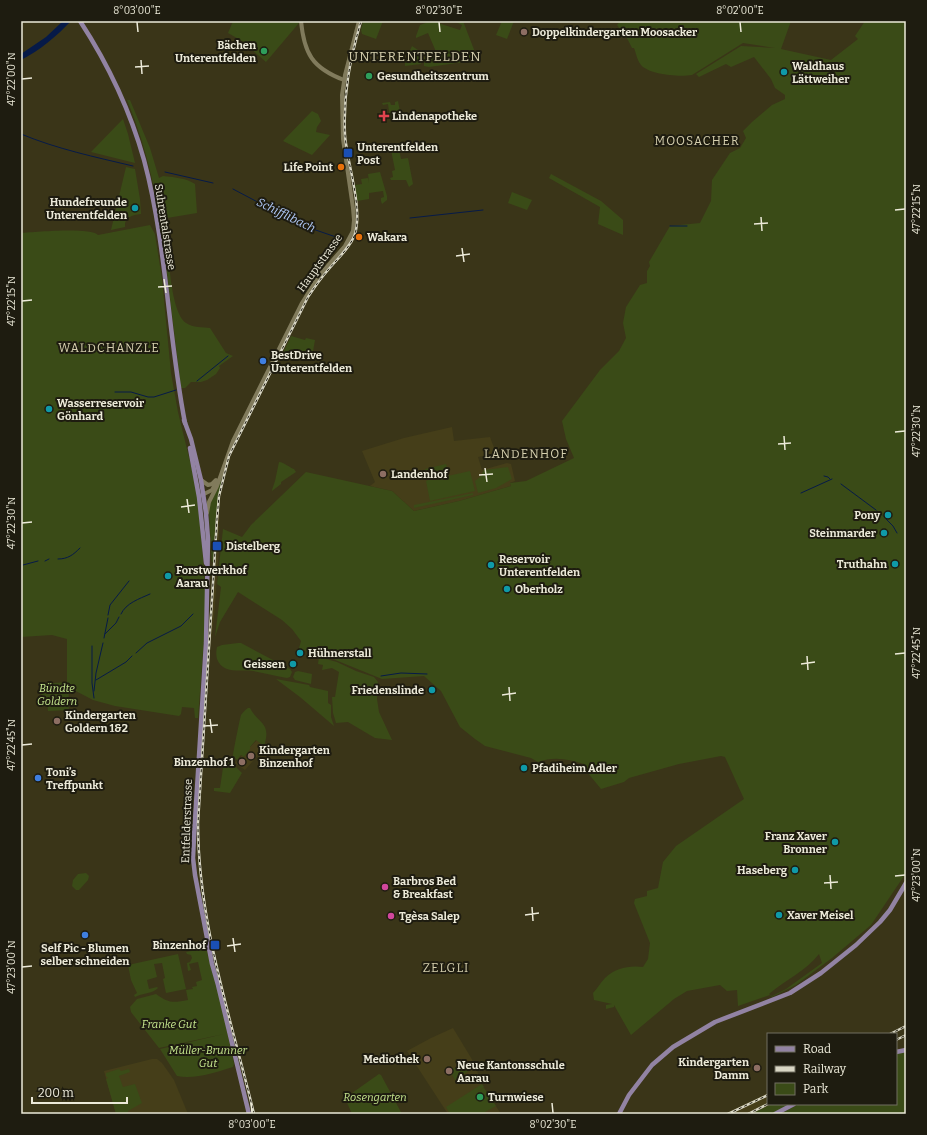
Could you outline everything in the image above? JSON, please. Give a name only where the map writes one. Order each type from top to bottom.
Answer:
[{"type":"main road","points":[[301,21],[304,43],[309,54],[323,68],[344,80]]},
{"type":"main road","name":"Hauptstrasse","points":[[220,476],[236,436],[302,303],[318,276],[345,246],[353,231],[353,208],[343,139],[342,95],[344,80],[359,21]]},
{"type":"main road","name":"Suhrentalstrasse","points":[[80,22],[104,62],[121,96],[130,117],[144,160],[158,230],[175,368],[184,420],[202,496]]},
{"type":"main road","name":"Entfelderstrasse","points":[[184,420],[191,439],[201,480],[207,570]]},
{"type":"main road","points":[[201,480],[208,485],[212,484],[220,476]]},
{"type":"main road","points":[[206,513],[220,476]]},
{"type":"main road","points":[[202,496],[212,490],[220,476]]},
{"type":"main road","points":[[202,496],[208,497],[213,494]]},
{"type":"main road","name":"Entfelderstrasse","points":[[202,496],[206,513],[208,545],[206,643],[194,832],[194,864],[212,964],[249,1114]]},
{"type":"main road","points":[[619,1114],[629,1095],[652,1065],[673,1047],[715,1022],[790,993],[821,973],[856,945],[880,922],[890,910],[905,885]]},
{"type":"main road","points":[[775,1114],[792,1105]]},
{"type":"shaded area","points":[[452,427],[454,441],[490,437],[496,453],[478,457],[482,470],[507,463],[511,464],[515,481],[510,483],[511,486],[459,501],[414,511],[392,491],[370,486],[375,482],[362,451],[404,438]]},
{"type":"shaded area","points":[[217,506],[219,506],[219,550],[214,618],[210,648],[199,816],[200,858],[198,858],[198,822]]},
{"type":"shaded area","name":"Kindergarten Binzenhof","points":[[257,740],[264,746],[260,753],[245,770],[235,763],[242,755],[244,757],[250,747]]},
{"type":"shaded area","points":[[201,874],[210,931],[219,973],[241,1058],[239,1058],[211,940],[199,875]]},
{"type":"shaded area","name":"Neue Kantonsschule Aarau","points":[[453,1028],[476,1066],[480,1082],[501,1114],[448,1114],[407,1051]]},
{"type":"shaded area","points":[[157,1059],[162,1063],[174,1080],[188,1114],[116,1114],[104,1071]]},
{"type":"shaded area","points":[[767,1093],[767,1105],[770,1105],[751,1114],[724,1114]]},
{"type":"green space","name":"Bächen Unterentfelden","points":[[233,21],[299,21],[299,23],[266,62],[242,41],[228,33]]},
{"type":"green space","points":[[363,21],[383,21],[376,39],[362,34],[361,30]]},
{"type":"green space","points":[[431,21],[438,21],[438,23],[460,30],[462,25],[454,21],[463,21],[478,60],[429,67],[424,66],[424,57],[425,59],[437,54],[428,33],[416,38],[416,36],[420,25]]},
{"type":"green space","points":[[502,21],[514,21],[507,39],[496,35]]},
{"type":"green space","points":[[620,21],[791,21],[781,49],[831,60],[858,39],[855,36],[865,21],[906,21],[906,873],[871,925],[832,958],[796,985],[772,997],[770,995],[738,1006],[737,990],[727,991],[720,985],[687,991],[674,999],[631,1035],[614,1005],[614,1007],[606,1009],[606,1005],[612,1004],[594,1000],[593,993],[605,978],[613,972],[633,966],[643,967],[648,959],[650,943],[634,903],[635,899],[647,896],[647,891],[658,888],[663,862],[676,846],[744,799],[725,757],[721,756],[679,764],[629,778],[624,782],[601,789],[583,767],[584,764],[561,759],[550,759],[538,762],[531,758],[485,746],[460,727],[441,691],[424,676],[382,679],[323,655],[322,656],[299,648],[301,641],[292,629],[282,620],[238,592],[220,622],[215,637],[221,587],[217,584],[223,529],[242,537],[251,525],[306,472],[392,491],[414,511],[459,501],[511,486],[510,483],[526,481],[574,458],[566,439],[562,421],[600,370],[619,351],[626,338],[623,323],[626,307],[640,285],[647,283],[647,271],[650,266],[649,262],[670,226],[700,223],[711,201],[712,180],[730,153],[740,148],[746,138],[743,131],[772,105],[785,99],[785,95],[775,88],[771,79],[754,57],[731,67],[726,64],[699,77],[696,74],[741,46],[775,48],[743,43],[692,75],[680,76],[658,73],[641,65],[634,48],[632,48],[617,25]],"holes":[[[819,954],[822,963],[786,989],[772,996],[769,994],[802,970]]]},
{"type":"green space","points":[[412,46],[418,50],[421,64],[405,66],[405,61]]},
{"type":"green space","points":[[127,100],[130,100],[150,148],[159,178],[163,176],[175,177],[188,180],[195,184],[197,213],[167,217],[164,219],[166,222],[170,276],[176,306],[180,316],[189,325],[210,328],[226,353],[233,356],[219,366],[220,368],[216,374],[207,380],[201,382],[191,382],[185,388],[181,388],[159,212],[143,144]]},
{"type":"green space","points":[[398,101],[402,122],[397,122],[396,118],[390,119],[388,104],[383,105],[382,103],[390,102],[391,105],[395,105],[395,102]]},
{"type":"green space","points":[[312,111],[318,114],[321,121],[316,132],[330,135],[312,155],[283,141]]},
{"type":"green space","points":[[123,119],[135,163],[91,152]]},
{"type":"green space","points":[[399,149],[401,159],[408,158],[413,184],[409,187],[406,180],[391,180],[390,178],[393,177],[392,171],[395,170],[391,150]]},
{"type":"green space","name":"Hundefreunde Unterentfelden","points":[[126,167],[135,169],[141,214],[129,217],[126,221],[125,227],[111,230]]},
{"type":"green space","points":[[380,172],[387,200],[382,204],[381,198],[384,197],[383,191],[369,193],[369,199],[357,201],[355,185],[362,184],[361,179],[368,178],[369,183],[368,174]]},
{"type":"green space","points":[[551,174],[601,201],[623,220],[623,235],[598,224],[600,207],[549,178]]},
{"type":"green space","points":[[512,192],[532,200],[527,210],[508,203]]},
{"type":"green space","points":[[150,225],[155,234],[162,279],[171,373],[178,412],[198,499],[206,611],[198,718],[195,718],[194,708],[182,707],[181,714],[179,716],[115,706],[93,700],[70,688],[67,682],[67,639],[52,635],[21,637],[21,233],[85,231],[98,235]]},
{"type":"green space","points":[[291,336],[305,340],[306,338],[315,340],[312,357],[299,355],[297,360],[282,355]]},
{"type":"green space","points":[[279,462],[294,469],[296,472],[281,482],[281,484],[272,491],[275,481]]},
{"type":"green space","points":[[446,464],[449,475],[430,480],[470,471],[475,491],[430,501],[426,481],[428,480],[425,469]]},
{"type":"green space","points":[[508,467],[512,479],[496,488],[478,493],[475,481],[480,477],[484,470]]},
{"type":"green space","points":[[222,477],[216,516],[212,562],[209,513],[210,505]]},
{"type":"green space","points":[[473,493],[473,495],[414,508],[414,505]]},
{"type":"green space","points":[[241,643],[290,669],[292,672],[290,677],[287,678],[253,671],[233,670],[223,667],[217,659],[217,647]]},
{"type":"green space","points":[[319,657],[337,662],[356,671],[374,677],[378,682],[377,699],[379,712],[392,740],[375,738],[348,722],[336,723],[333,713],[332,697],[335,697],[339,672],[332,668],[322,670],[323,665],[318,664]]},
{"type":"green space","points":[[298,671],[312,674],[311,684],[295,680],[293,677],[295,672]]},
{"type":"green space","points":[[276,679],[309,685],[310,687],[328,691],[328,703],[331,705],[331,717],[334,726],[300,697]]},
{"type":"green space","name":"Bündte Goldern","points":[[67,682],[69,692],[69,710],[48,711],[47,700],[42,700],[40,684]]},
{"type":"green space","points":[[248,708],[250,708],[263,724],[266,732],[266,738],[264,746],[256,740],[244,757],[241,755],[237,760],[233,756],[239,722],[241,715]]},
{"type":"green space","points":[[224,761],[230,761],[229,767],[236,767],[242,773],[230,793],[214,791],[214,788],[220,788]]},
{"type":"green space","points":[[86,873],[89,876],[88,880],[79,890],[76,890],[72,886],[73,880],[78,874]]},
{"type":"green space","points":[[202,949],[207,951],[217,985],[234,1064],[233,1067],[205,1075],[191,1077],[177,1076],[160,1049],[224,1034],[159,1048],[131,1012],[130,1007],[137,999],[156,994],[171,1002],[188,1000],[186,990],[193,989],[192,987],[197,986],[196,982],[202,980],[198,962],[189,964],[191,970],[188,971],[187,963],[190,962],[192,958],[191,955],[187,954],[186,952]]},
{"type":"green space","points":[[178,954],[186,989],[166,993],[162,963],[154,964],[157,977],[147,980],[149,989],[158,988],[135,997],[134,995],[137,993],[131,980],[128,965]]},
{"type":"green space","points":[[906,1052],[906,1114],[780,1114],[797,1105],[897,1105],[897,1054]]},
{"type":"green space","points":[[465,1062],[470,1070],[455,1080],[450,1071]]},
{"type":"green space","points":[[119,1069],[121,1071],[129,1069],[130,1072],[119,1076],[123,1087],[135,1084],[142,1103],[128,1111],[128,1114],[116,1114],[106,1079],[108,1078],[106,1073]]},
{"type":"green space","name":"Rosengarten","points":[[379,1074],[381,1075],[402,1114],[352,1114],[345,1098]]},
{"type":"green space","name":"Turnwiese","points":[[482,1084],[484,1087],[477,1092],[484,1088],[496,1106],[485,1112],[485,1114],[450,1114],[446,1107]]},
{"type":"green space","points":[[770,1105],[789,1105],[772,1114],[751,1114]]},
{"type":"water","points":[[63,21],[71,21],[48,43],[21,60],[21,54],[46,37]]},
{"type":"waterway","name":"Schifflibach","points":[[21,134],[62,148],[133,166]]},
{"type":"waterway","name":"Schifflibach","points":[[165,172],[213,183]]},
{"type":"waterway","name":"Schifflibach","points":[[233,189],[301,225],[339,238]]},
{"type":"waterway","name":"Schifflibach","points":[[410,218],[483,210]]},
{"type":"waterway","name":"Schifflibach","points":[[670,226],[687,226]]},
{"type":"waterway","points":[[197,381],[228,356]]},
{"type":"waterway","points":[[115,392],[131,392],[148,397],[154,397],[176,390]]},
{"type":"waterway","points":[[824,476],[830,479]]},
{"type":"waterway","points":[[801,493],[832,479]]},
{"type":"waterway","points":[[841,484],[876,510]]},
{"type":"waterway","points":[[877,511],[882,515]]},
{"type":"waterway","points":[[884,517],[893,526],[897,533]]},
{"type":"waterway","points":[[58,559],[70,556],[80,548]]},
{"type":"waterway","points":[[45,561],[49,559]]},
{"type":"waterway","points":[[23,565],[38,561]]},
{"type":"waterway","points":[[108,615],[110,605],[129,581]]},
{"type":"waterway","points":[[121,614],[129,604],[150,594]]},
{"type":"waterway","points":[[136,653],[147,643],[181,626],[193,614]]},
{"type":"waterway","points":[[105,634],[116,623],[119,617]]},
{"type":"waterway","points":[[104,638],[108,618]]},
{"type":"waterway","points":[[94,691],[96,673],[103,643]]},
{"type":"waterway","points":[[92,646],[92,683],[94,698]]},
{"type":"waterway","points":[[96,680],[126,662],[132,656]]},
{"type":"waterway","points":[[381,676],[401,673],[427,674]]},
{"type":"railway","points":[[254,1114],[217,970],[199,860],[198,823],[219,496],[229,456],[308,297],[322,277],[347,249],[355,234],[357,223],[356,199],[346,146],[345,105],[348,77],[361,21]]},
{"type":"railway","points":[[892,1033],[906,1026]]},
{"type":"railway","points":[[897,1040],[906,1035]]},
{"type":"railway","points":[[728,1114],[767,1095]]},
{"type":"railway","points":[[748,1114],[767,1104]]},
{"type":"place","name":"Doppelkindergarten Moosacker","points":[[524,32]]},
{"type":"place","name":"Bächen Unterentfelden","points":[[264,51]]},
{"type":"place","name":"Waldhaus Lättweiher","points":[[784,72]]},
{"type":"place","name":"Gesundheitszentrum","points":[[369,76]]},
{"type":"place","name":"Lindenapotheke","points":[[384,116]]},
{"type":"place","name":"Unterentfelden Post","points":[[348,153]]},
{"type":"place","name":"Life Point","points":[[341,167]]},
{"type":"place","name":"Hundefreunde Unterentfelden","points":[[135,208]]},
{"type":"place","name":"Wakara","points":[[359,237]]},
{"type":"place","name":"BestDrive Unterentfelden","points":[[263,361]]},
{"type":"place","name":"Wasserreservoir Gönhard","points":[[49,409]]},
{"type":"place","name":"Landenhof","points":[[383,474]]},
{"type":"place","name":"Pony","points":[[888,515]]},
{"type":"place","name":"Steinmarder","points":[[884,533]]},
{"type":"place","name":"Distelberg","points":[[217,546]]},
{"type":"place","name":"Truthahn","points":[[895,564]]},
{"type":"place","name":"Reservoir Unterentfelden","points":[[491,565]]},
{"type":"place","name":"Forstwerkhof Aarau","points":[[168,576]]},
{"type":"place","name":"Oberholz","points":[[507,589]]},
{"type":"place","name":"Hühnerstall","points":[[300,653]]},
{"type":"place","name":"Geissen","points":[[293,664]]},
{"type":"place","name":"Friedenslinde","points":[[432,690]]},
{"type":"place","name":"Kindergarten Goldern 1&2","points":[[57,721]]},
{"type":"place","name":"Kindergarten Binzenhof","points":[[251,756]]},
{"type":"place","name":"Binzenhof 1","points":[[242,762]]},
{"type":"place","name":"Pfadiheim Adler","points":[[524,768]]},
{"type":"place","name":"Toni’s Treffpunkt","points":[[38,778]]},
{"type":"place","name":"Franz Xaver Bronner","points":[[835,842]]},
{"type":"place","name":"Haseberg","points":[[795,870]]},
{"type":"place","name":"Barbros Bed & Breakfast","points":[[385,887]]},
{"type":"place","name":"Xaver Meisel","points":[[779,915]]},
{"type":"place","name":"Tgèsa Salep","points":[[391,916]]},
{"type":"place","name":"Self Pic - Blumen selber schneiden","points":[[85,935]]},
{"type":"place","name":"Binzenhof","points":[[215,945]]},
{"type":"place","name":"Mediothek","points":[[427,1059]]},
{"type":"place","name":"Kindergarten Damm","points":[[757,1068]]},
{"type":"place","name":"Neue Kantonsschule Aarau","points":[[449,1071]]},
{"type":"place","name":"Turnwiese","points":[[480,1097]]},
{"type":"district","name":"UNTERENTFELDEN","points":[[415,56]]},
{"type":"district","name":"MOOSACHER","points":[[697,141]]},
{"type":"district","name":"WALDCHANZLE","points":[[109,348]]},
{"type":"district","name":"LANDENHOF","points":[[526,454]]},
{"type":"district","name":"ZELGLI","points":[[446,968]]},
{"type":"park label","name":"Franke Gut","points":[[169,1024]]},
{"type":"park label","name":"Müller-Brunner Gut","points":[[208,1056]]}]
